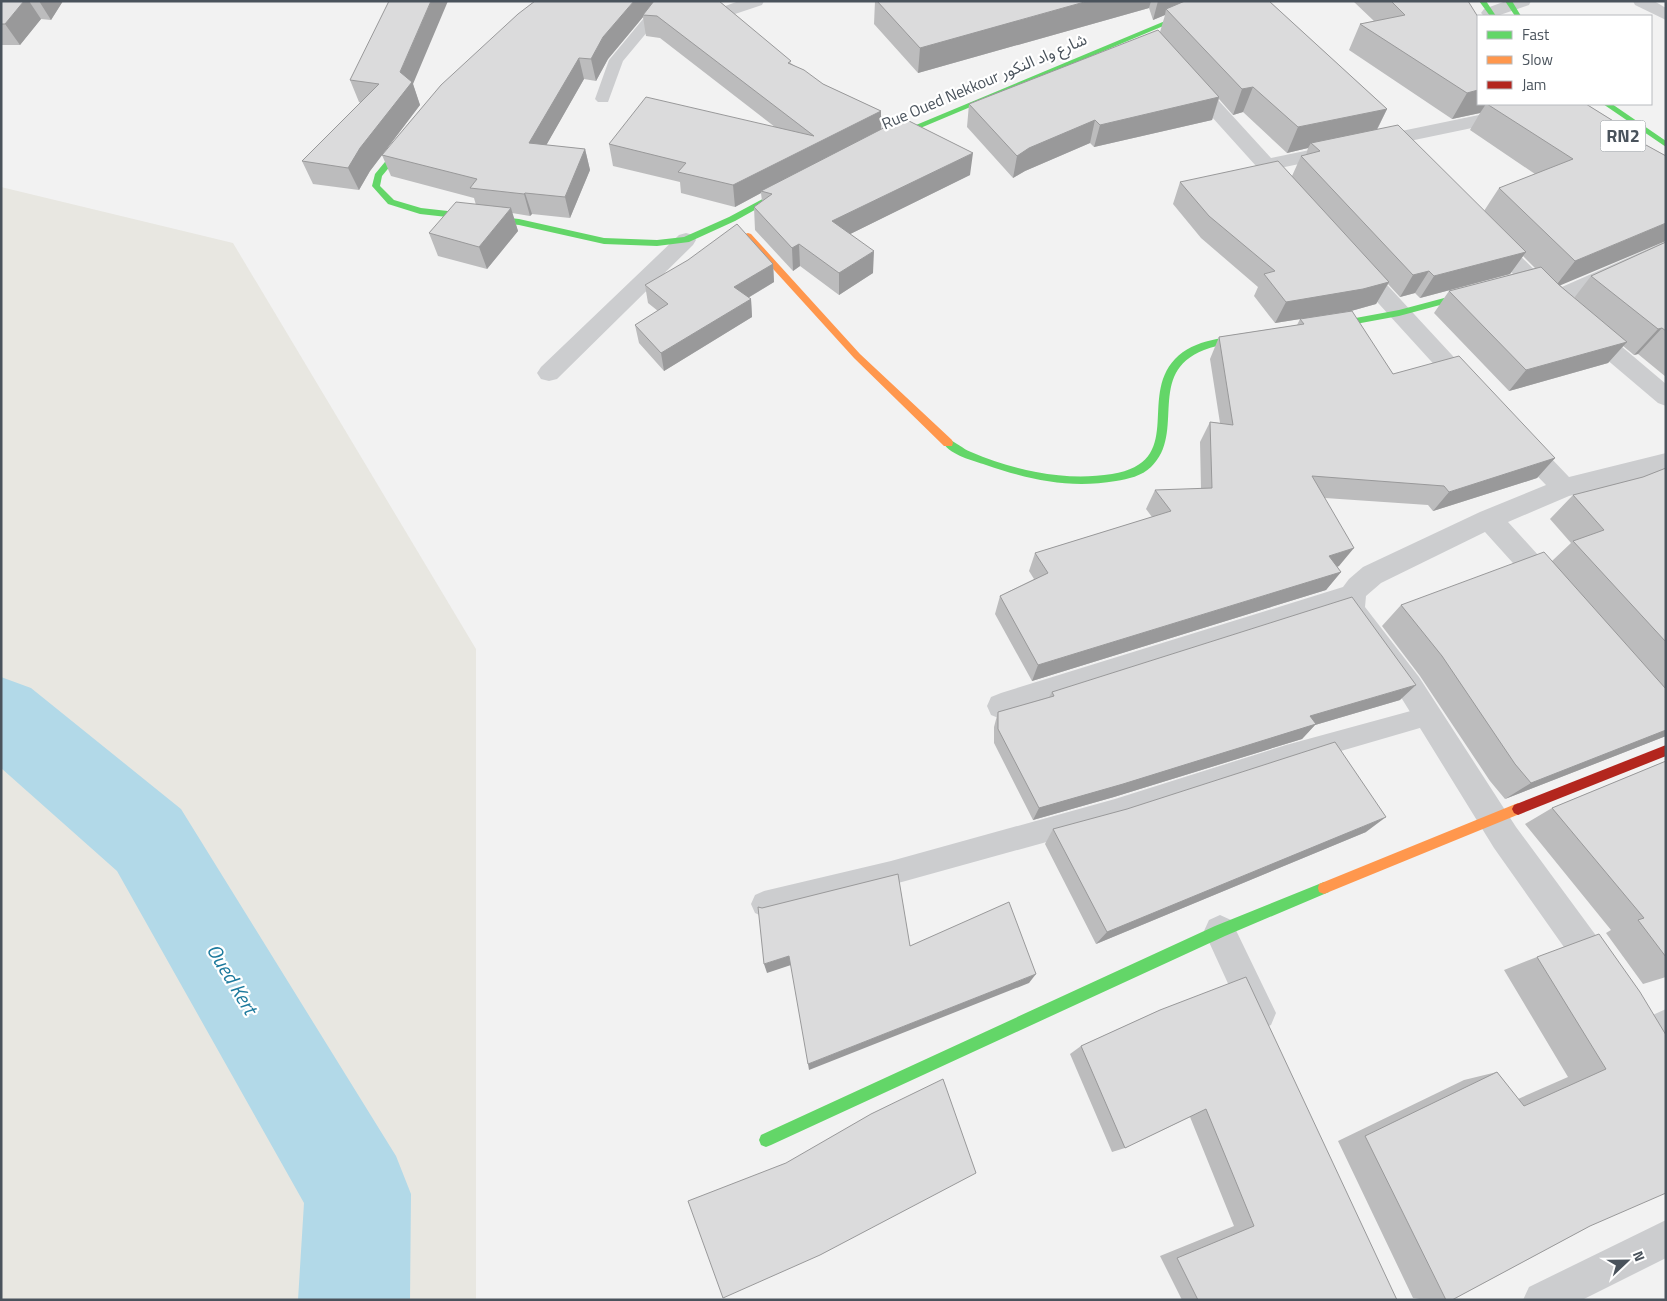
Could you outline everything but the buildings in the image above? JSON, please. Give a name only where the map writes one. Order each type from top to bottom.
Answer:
[{"type":"street","points":[[723,13],[756,1]]},
{"type":"street","name":"Rue Oued Nekkour شارع واد النکور","points":[[874,146],[900,132],[1151,38],[1220,1]]},
{"type":"street","points":[[1641,1],[1666,15]]},
{"type":"street","points":[[1489,10],[1515,6]]},
{"type":"street","points":[[1176,66],[1306,209]]},
{"type":"street","points":[[831,100],[900,132]]},
{"type":"street","points":[[1266,165],[1553,105]]},
{"type":"street","name":"RN2","points":[[1608,105],[1666,145]]},
{"type":"street","points":[[421,125],[378,176],[376,186],[391,202],[420,211],[518,222],[604,241],[657,243],[686,240],[732,219],[794,186]]},
{"type":"street","points":[[732,219],[816,313],[925,422],[961,452],[999,467],[1051,481],[1095,480],[1131,474],[1150,463],[1160,442],[1166,408],[1167,381],[1176,362],[1188,352],[1211,343],[1264,335]]},
{"type":"street","points":[[1474,222],[1526,280],[1666,397]]},
{"type":"street","points":[[549,373],[686,240]]},
{"type":"street","points":[[1563,310],[1666,248]]},
{"type":"street","points":[[1346,254],[1485,404]]},
{"type":"street","points":[[1310,328],[1399,313],[1493,288]]},
{"type":"street","points":[[1504,425],[1564,488]]},
{"type":"street","points":[[1645,1025],[1492,819],[1429,716],[1370,632],[1352,612],[1351,596],[1356,587],[1372,576],[1490,519],[1564,488],[1666,462]]},
{"type":"street","points":[[1490,519],[1568,606]]},
{"type":"street","points":[[1001,706],[1351,596]]},
{"type":"street","points":[[766,1140],[1220,931],[1666,750]]},
{"type":"street","points":[[1220,931],[1271,1039]]},
{"type":"street","points":[[1542,1300],[1666,1238]]},
{"type":"lane","points":[[603,99],[616,60],[666,1]]},
{"type":"lane","points":[[764,904],[891,873],[1106,813],[1286,756],[1429,716]]},
{"type":"sand","points":[[1,187],[233,243],[476,649],[476,1300],[1,1300]]},
{"type":"waterway","name":"Oued Kert","points":[[1,715],[149,840],[358,1194],[354,1300]]},
{"type":"traffic: fast","points":[[884,140],[1220,1]]},
{"type":"traffic: fast","points":[[1482,1],[1492,15]]},
{"type":"traffic: fast","points":[[1508,1],[1517,15]]},
{"type":"traffic: fast","points":[[1608,105],[1666,145]]},
{"type":"traffic: fast","points":[[411,136],[378,176],[376,186],[391,202],[420,211],[519,222],[604,241],[657,243],[686,240],[732,219],[788,189]]},
{"type":"traffic: fast","points":[[1323,327],[1399,313],[1478,292]]},
{"type":"traffic: fast","points":[[948,443],[962,452],[978,458],[1020,472],[1051,479],[1098,480],[1134,472],[1147,465],[1157,450],[1162,427],[1166,385],[1178,361],[1189,353],[1214,343],[1253,337]]},
{"type":"traffic: fast","points":[[766,1140],[1220,931],[1324,888]]},
{"type":"traffic: slow","points":[[748,236],[857,356],[948,443]]},
{"type":"traffic: slow","points":[[1324,888],[1518,809]]},
{"type":"traffic: jam","points":[[1518,809],[1666,750]]}]
